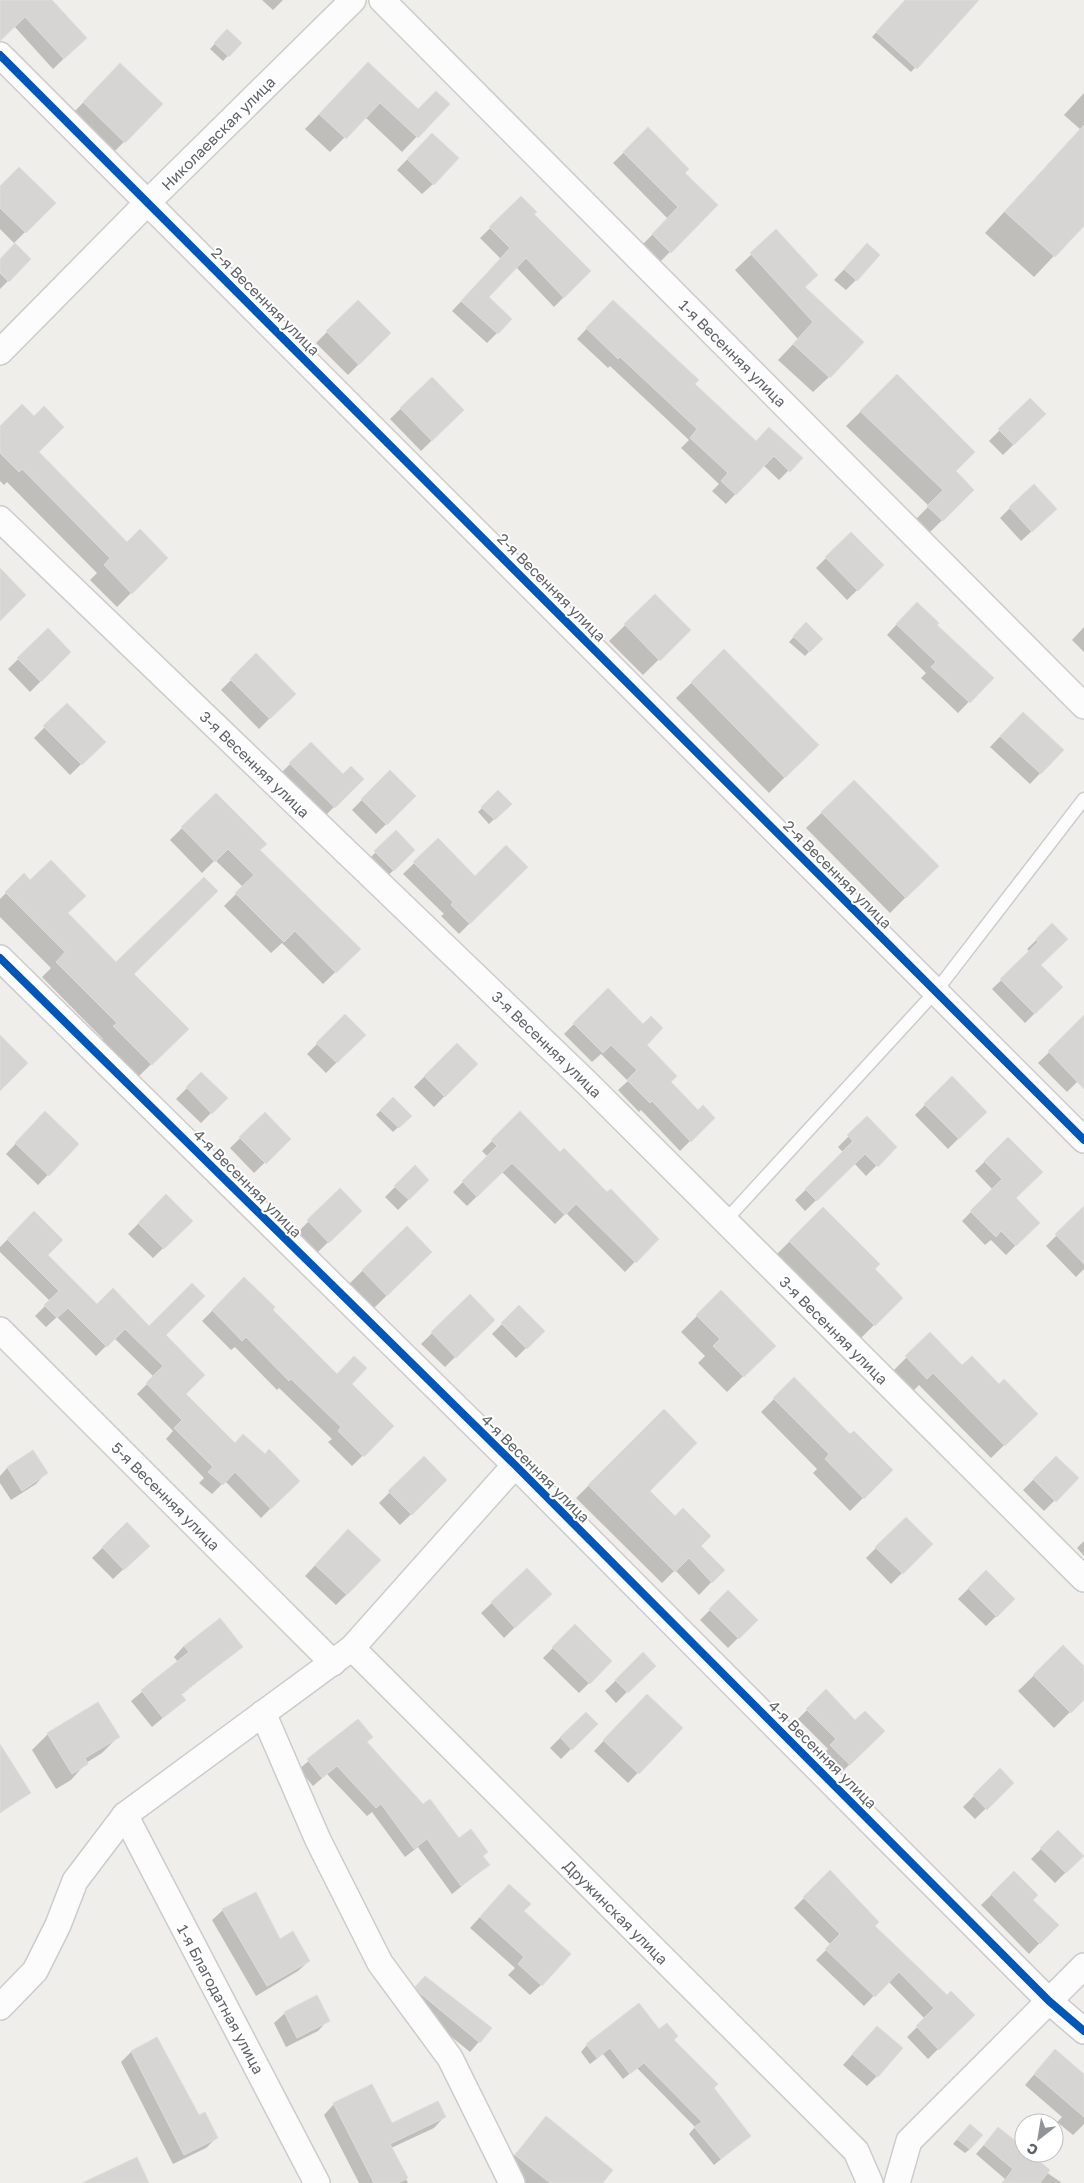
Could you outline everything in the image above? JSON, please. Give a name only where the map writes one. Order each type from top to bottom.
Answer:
[{"type":"street","name":"Николаевская улица","points":[[0,352],[148,202],[353,0]]},
{"type":"street","name":"1-я Весенняя улица","points":[[382,0],[1084,706]]},
{"type":"street","name":"2-я Весенняя улица","points":[[0,55],[1084,1140]]},
{"type":"street","name":"3-я Весенняя улица","points":[[0,519],[588,1084],[1084,1579]]},
{"type":"street","name":"4-я Весенняя улица","points":[[0,958],[515,1465],[1049,2001],[1084,2031]]},
{"type":"street","name":"5-я Весенняя улица","points":[[0,1330],[342,1656]]},
{"type":"street","points":[[0,2007],[35,1971],[58,1925],[75,1881],[125,1815],[342,1656],[515,1465]]},
{"type":"street","name":"Дружинская улица","points":[[342,1656],[856,2151],[870,2183]]},
{"type":"street","points":[[263,1713],[318,1840],[380,1962],[450,2058],[512,2183]]},
{"type":"street","name":"1-я Благодатная улица","points":[[125,1815],[317,2183]]},
{"type":"street","points":[[897,2183],[909,2141],[1084,1966]]},
{"type":"lane","points":[[725,1221],[936,991],[1084,798]]},
{"type":"building","points":[[0,0],[52,0],[87,38],[64,59],[25,17],[0,41]]},
{"type":"building","points":[[905,0],[979,0],[917,69],[876,32]]},
{"type":"building","points":[[227,29],[242,43],[229,57],[214,43]]},
{"type":"building","points":[[368,62],[418,109],[436,91],[450,104],[418,138],[380,103],[346,139],[319,114]]},
{"type":"building","points":[[120,63],[163,104],[125,143],[83,102]]},
{"type":"building","points":[[1084,125],[1084,226],[1055,257],[1005,212]]},
{"type":"building","points":[[648,127],[689,169],[685,173],[718,205],[671,253],[652,234],[678,207],[623,152]]},
{"type":"building","points":[[432,133],[459,158],[434,185],[407,159]]},
{"type":"building","points":[[19,167],[56,203],[26,233],[0,208],[0,186]]},
{"type":"building","points":[[521,196],[537,212],[534,214],[591,271],[564,298],[526,258],[489,297],[512,319],[498,334],[461,301],[510,248],[489,227]]},
{"type":"building","points":[[776,229],[818,275],[805,287],[864,342],[830,378],[793,344],[813,322],[750,253]]},
{"type":"building","points":[[15,243],[31,259],[9,282],[0,273],[0,259]]},
{"type":"building","points":[[867,243],[880,255],[857,281],[844,269]]},
{"type":"building","points":[[358,300],[391,333],[359,365],[326,331]]},
{"type":"building","points":[[613,300],[699,380],[695,384],[756,441],[769,427],[803,458],[790,472],[774,456],[736,495],[721,481],[728,473],[690,438],[697,429],[586,328]]},
{"type":"building","points":[[897,374],[975,452],[956,471],[974,490],[943,521],[927,506],[943,490],[860,411]]},
{"type":"building","points":[[432,377],[464,410],[432,441],[400,408]]},
{"type":"building","points":[[1030,398],[1046,414],[1014,445],[998,429]]},
{"type":"building","points":[[22,404],[34,416],[44,406],[64,427],[39,452],[127,542],[140,529],[168,558],[132,594],[104,565],[110,558],[22,469],[19,472],[0,453],[0,426]]},
{"type":"building","points":[[1034,484],[1057,509],[1032,532],[1009,507]]},
{"type":"building","points":[[851,532],[884,565],[858,591],[825,557]]},
{"type":"building","points":[[0,568],[26,595],[0,621]]},
{"type":"building","points":[[655,594],[691,630],[660,661],[624,624]]},
{"type":"building","points":[[917,602],[939,623],[937,625],[994,678],[970,703],[931,667],[936,662],[896,624]]},
{"type":"building","points":[[806,622],[823,639],[810,652],[793,636]]},
{"type":"building","points":[[48,628],[71,652],[41,682],[17,658]]},
{"type":"building","points":[[724,649],[819,745],[785,778],[691,682]]},
{"type":"building","points":[[256,653],[296,694],[270,719],[230,679]]},
{"type":"building","points":[[67,703],[106,742],[82,765],[43,726]]},
{"type":"building","points":[[1023,712],[1064,750],[1041,774],[1000,736]]},
{"type":"building","points":[[311,742],[343,774],[351,766],[364,779],[335,808],[289,763]]},
{"type":"building","points":[[390,770],[416,796],[387,825],[361,799]]},
{"type":"building","points":[[854,780],[939,866],[906,898],[821,812]]},
{"type":"building","points":[[498,790],[512,804],[495,820],[481,807]]},
{"type":"building","points":[[216,793],[267,844],[260,850],[361,949],[336,973],[295,931],[284,942],[235,893],[254,875],[228,849],[215,862],[181,827]]},
{"type":"building","points":[[396,830],[415,850],[394,871],[374,851]]},
{"type":"building","points":[[438,838],[475,876],[506,845],[528,867],[470,924],[451,905],[453,902],[413,862]]},
{"type":"building","points":[[51,860],[86,896],[68,913],[116,962],[204,877],[218,891],[134,974],[189,1029],[152,1065],[113,1026],[117,1023],[56,962],[65,952],[5,892],[24,873],[30,880]]},
{"type":"building","points":[[1052,923],[1068,939],[1041,965],[1063,987],[1035,1014],[1000,979],[1038,942],[1036,939]]},
{"type":"building","points":[[608,988],[643,1024],[651,1016],[663,1028],[647,1045],[677,1076],[671,1082],[698,1110],[703,1105],[715,1118],[691,1142],[652,1101],[650,1103],[627,1080],[637,1070],[611,1045],[603,1053],[573,1023]]},
{"type":"building","points":[[345,1014],[366,1035],[337,1063],[316,1043]]},
{"type":"building","points":[[1084,1015],[1084,1089],[1048,1051]]},
{"type":"building","points":[[0,1035],[28,1063],[0,1091]]},
{"type":"building","points":[[457,1043],[478,1064],[445,1097],[424,1076]]},
{"type":"building","points":[[201,1072],[228,1098],[212,1114],[186,1087]]},
{"type":"building","points":[[952,1076],[987,1112],[959,1139],[924,1104]]},
{"type":"building","points":[[393,1097],[412,1116],[399,1128],[380,1110]]},
{"type":"building","points":[[45,1111],[79,1144],[49,1176],[15,1143]]},
{"type":"building","points":[[520,1111],[560,1152],[564,1148],[607,1192],[611,1189],[659,1239],[636,1263],[576,1204],[565,1215],[512,1163],[477,1197],[462,1181],[497,1146],[491,1140]]},
{"type":"building","points":[[265,1112],[291,1139],[266,1164],[239,1137]]},
{"type":"building","points":[[867,1116],[897,1147],[878,1167],[865,1154],[817,1201],[805,1189],[853,1141],[847,1135]]},
{"type":"building","points":[[1008,1137],[1043,1172],[1016,1198],[1040,1223],[1016,1246],[1001,1231],[996,1237],[970,1211],[1002,1179],[984,1161]]},
{"type":"building","points":[[415,1165],[429,1180],[409,1200],[394,1186]]},
{"type":"building","points":[[340,1188],[362,1211],[329,1243],[307,1220]]},
{"type":"building","points":[[166,1194],[193,1221],[164,1249],[138,1223]]},
{"type":"building","points":[[1084,1206],[1084,1264],[1055,1234]]},
{"type":"building","points":[[823,1207],[880,1264],[875,1269],[903,1298],[875,1326],[789,1241]]},
{"type":"building","points":[[34,1211],[63,1240],[48,1255],[97,1304],[113,1288],[149,1326],[192,1283],[205,1296],[166,1335],[205,1375],[186,1394],[235,1443],[243,1434],[265,1454],[269,1449],[300,1481],[271,1509],[235,1472],[223,1485],[208,1472],[213,1467],[174,1428],[182,1420],[146,1383],[163,1366],[125,1329],[107,1347],[68,1308],[57,1318],[44,1305],[59,1291],[7,1239]]},
{"type":"building","points":[[407,1226],[432,1252],[387,1296],[362,1270]]},
{"type":"building","points":[[244,1277],[275,1307],[273,1310],[337,1374],[354,1356],[367,1368],[352,1384],[394,1426],[364,1457],[338,1431],[341,1427],[291,1379],[289,1381],[246,1337],[242,1341],[212,1310]]},
{"type":"building","points":[[721,1290],[776,1346],[744,1377],[713,1346],[720,1339],[696,1315]]},
{"type":"building","points":[[470,1294],[495,1320],[456,1358],[431,1332]]},
{"type":"building","points":[[519,1305],[545,1331],[527,1349],[501,1323]]},
{"type":"building","points":[[930,1332],[962,1365],[972,1356],[999,1384],[1004,1379],[1038,1414],[1005,1446],[933,1373],[927,1379],[905,1356]]},
{"type":"building","points":[[794,1377],[850,1434],[854,1431],[893,1470],[864,1499],[825,1459],[829,1454],[773,1398]]},
{"type":"building","points":[[664,1409],[697,1443],[650,1491],[675,1516],[683,1508],[711,1536],[701,1546],[725,1570],[712,1583],[689,1558],[675,1572],[588,1485]]},
{"type":"building","points":[[33,1450],[48,1473],[22,1491],[7,1467]]},
{"type":"building","points":[[424,1456],[447,1480],[412,1515],[388,1491]]},
{"type":"building","points":[[1056,1456],[1079,1478],[1056,1502],[1033,1479]]},
{"type":"building","points":[[906,1517],[933,1544],[903,1574],[875,1547]]},
{"type":"building","points":[[127,1522],[150,1546],[124,1570],[102,1547]]},
{"type":"building","points":[[348,1529],[381,1560],[347,1595],[315,1565]]},
{"type":"building","points":[[527,1568],[552,1594],[515,1628],[491,1602]]},
{"type":"building","points":[[986,1570],[1015,1599],[997,1617],[968,1588]]},
{"type":"building","points":[[728,1590],[758,1620],[739,1639],[709,1609]]},
{"type":"building","points":[[220,1618],[243,1647],[181,1694],[186,1700],[163,1718],[141,1690],[189,1652],[184,1646]]},
{"type":"building","points":[[575,1624],[612,1661],[590,1684],[552,1647]]},
{"type":"building","points":[[1063,1645],[1084,1666],[1084,1700],[1071,1713],[1033,1675]]},
{"type":"building","points":[[643,1652],[656,1666],[628,1693],[615,1680]]},
{"type":"building","points":[[826,1689],[855,1720],[865,1711],[885,1731],[850,1765],[830,1745],[836,1739],[806,1709]]},
{"type":"building","points":[[647,1694],[683,1728],[639,1774],[603,1740]]},
{"type":"building","points":[[98,1702],[120,1737],[85,1758],[88,1764],[72,1774],[47,1733]]},
{"type":"building","points":[[586,1712],[598,1724],[572,1750],[560,1737]]},
{"type":"building","points":[[358,1719],[373,1737],[367,1742],[423,1804],[430,1799],[459,1838],[471,1829],[488,1852],[483,1856],[490,1865],[461,1886],[427,1839],[414,1849],[381,1804],[376,1808],[337,1766],[322,1778],[307,1759]]},
{"type":"building","points":[[0,1744],[31,1793],[0,1812]]},
{"type":"building","points":[[1000,1768],[1014,1783],[987,1810],[973,1795]]},
{"type":"building","points":[[1058,1830],[1084,1856],[1066,1873],[1040,1848]]},
{"type":"building","points":[[830,1870],[879,1922],[875,1926],[947,1995],[951,1991],[975,2015],[939,2050],[916,2026],[934,2008],[899,1972],[875,1997],[825,1949],[840,1934],[803,1897]]},
{"type":"building","points":[[1014,1871],[1038,1895],[1033,1900],[1059,1925],[1040,1944],[991,1894]]},
{"type":"building","points":[[509,1884],[531,1904],[524,1911],[571,1954],[542,1986],[518,1964],[524,1957],[480,1917]]},
{"type":"building","points":[[256,1892],[280,1939],[293,1931],[310,1961],[267,1986],[222,1909]]},
{"type":"building","points":[[425,1976],[492,2028],[480,2043],[415,1987]]},
{"type":"building","points":[[317,1995],[330,2021],[297,2038],[284,2012]]},
{"type":"building","points":[[639,2003],[659,2029],[667,2023],[678,2036],[674,2040],[718,2084],[714,2088],[751,2136],[721,2159],[694,2127],[702,2122],[644,2063],[630,2074],[610,2048],[597,2058],[586,2044]]},
{"type":"building","points":[[877,2026],[903,2048],[878,2077],[852,2054]]},
{"type":"building","points":[[157,2037],[199,2115],[205,2112],[218,2138],[184,2155],[131,2051]]},
{"type":"building","points":[[1055,2049],[1084,2074],[1084,2117],[1034,2074]]},
{"type":"building","points":[[372,2084],[392,2123],[438,2101],[446,2117],[390,2144],[408,2178],[398,2183],[374,2183],[333,2103]]},
{"type":"building","points":[[546,2116],[613,2170],[603,2183],[550,2183],[515,2155]]},
{"type":"building","points":[[970,2124],[983,2135],[970,2149],[957,2139]]},
{"type":"building","points":[[998,2127],[1014,2140],[1014,2163],[1041,2163],[1050,2170],[1040,2183],[1003,2183],[1013,2169],[984,2145]]},
{"type":"building","points":[[137,2157],[149,2183],[82,2183]]},
{"type":"cycle path","points":[[0,55],[1084,1140]]},
{"type":"cycle path","points":[[0,958],[515,1465],[1049,2001],[1084,2031]]}]
